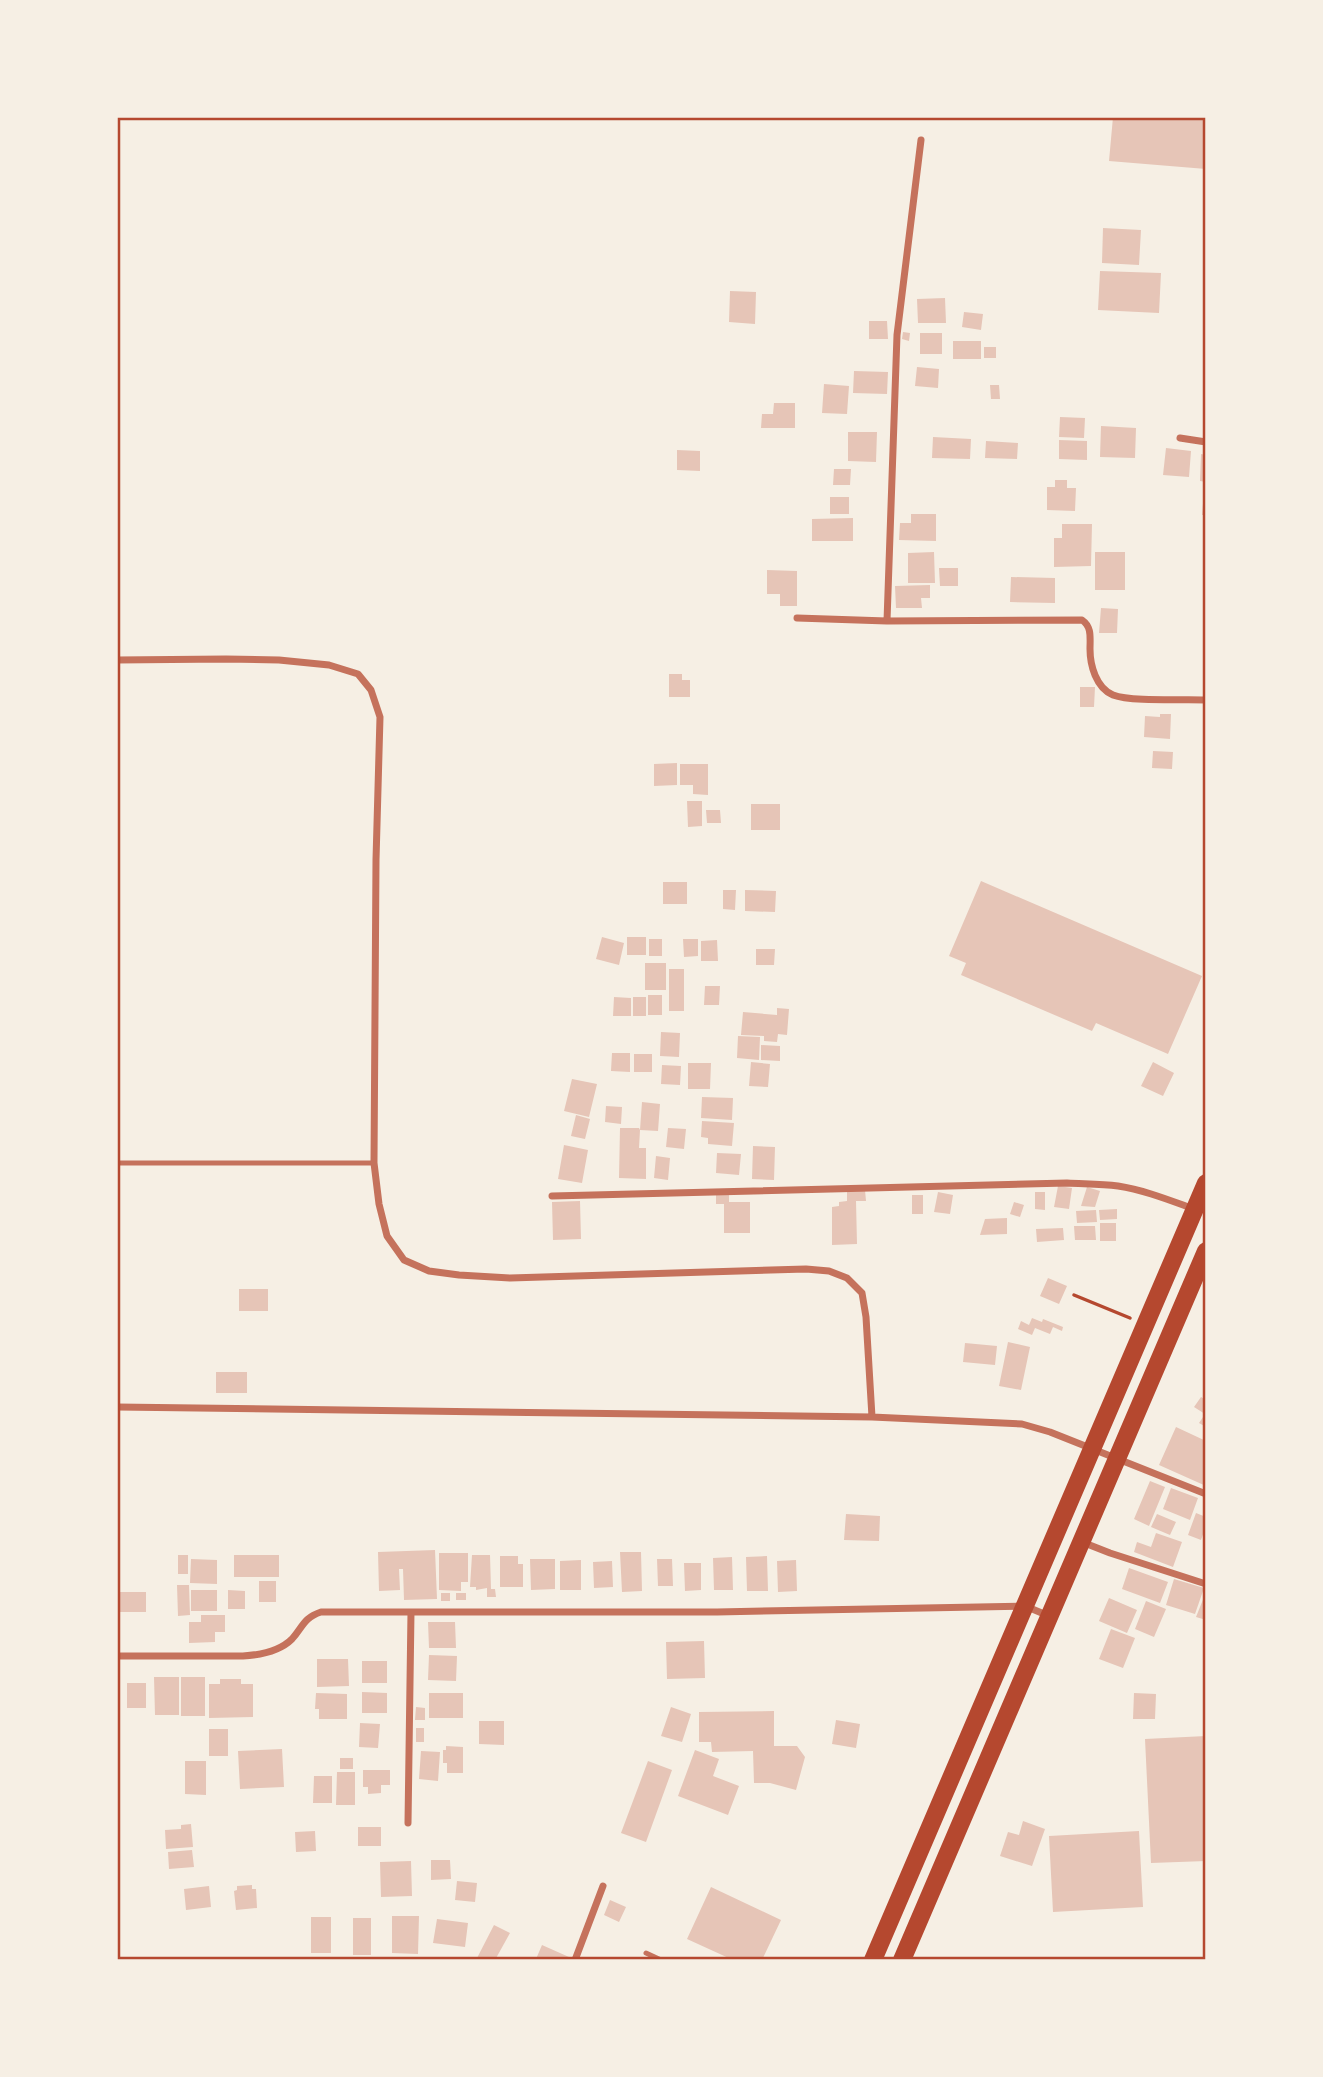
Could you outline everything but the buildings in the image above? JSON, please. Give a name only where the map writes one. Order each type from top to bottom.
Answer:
[{"type":"highway","points":[[873,1960],[1206,1183]]},
{"type":"highway","points":[[902,1960],[1206,1251]]},
{"type":"street","points":[[887,621],[897,335],[921,140]]},
{"type":"street","points":[[1180,438],[1206,442]]},
{"type":"street","points":[[797,618],[887,621],[1082,620],[1088,624],[1090,630],[1090,655],[1094,672],[1102,687],[1113,695],[1206,700]]},
{"type":"street","points":[[117,660],[279,660],[329,665],[358,674],[371,690],[380,717],[374,1163],[379,1204],[387,1236],[404,1260],[429,1271],[510,1278],[807,1269],[829,1271],[847,1278],[862,1293],[872,1417]]},
{"type":"street","points":[[552,1196],[1067,1183],[1117,1186],[1156,1195],[1194,1209]]},
{"type":"street","points":[[117,1407],[872,1417],[1023,1424],[1050,1432],[1206,1494]]},
{"type":"street","points":[[1081,1541],[1206,1584]]},
{"type":"street","points":[[117,1656],[263,1654],[281,1647],[292,1639],[306,1620],[321,1612],[717,1612],[1025,1606],[1049,1616]]},
{"type":"street","points":[[408,1823],[411,1612]]},
{"type":"street","points":[[575,1960],[603,1886]]},
{"type":"lane","points":[[117,1163],[374,1163]]},
{"type":"lane","points":[[646,1954],[661,1960]]},
{"type":"path","points":[[1074,1294],[1145,1324]]}]
